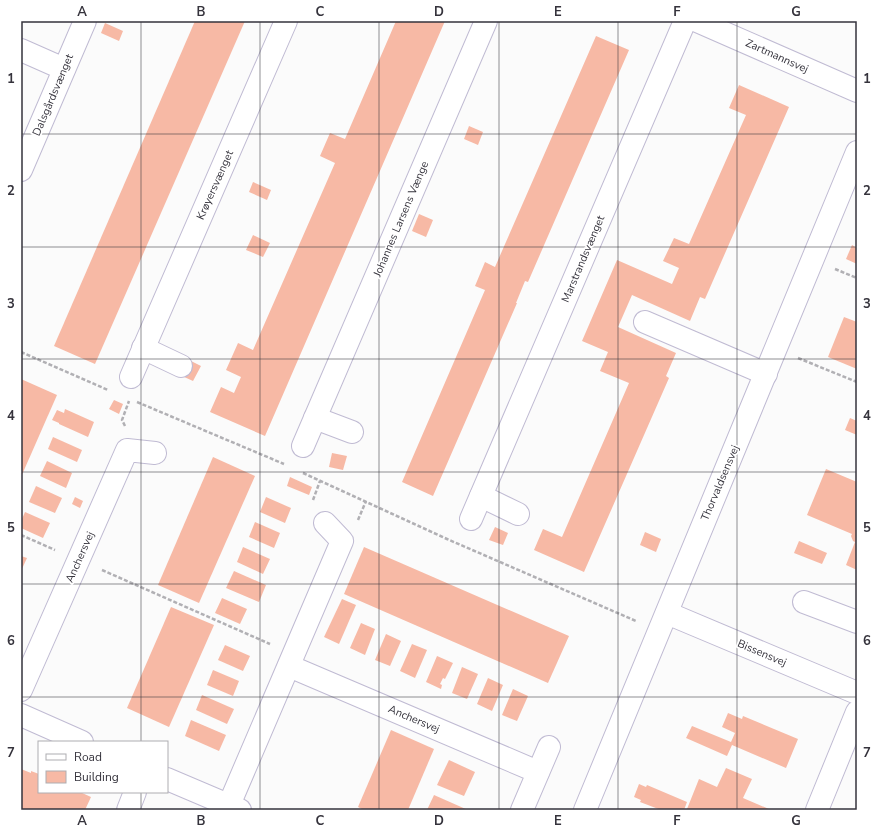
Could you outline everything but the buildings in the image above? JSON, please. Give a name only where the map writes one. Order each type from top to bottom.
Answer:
[{"type":"street","name":"Dalsgårdsvænget","points":[[21,170],[85,21]]},
{"type":"street","name":"Krøyersvænget","points":[[131,377],[286,21]]},
{"type":"street","name":"Johannes Larsens Vænge","points":[[303,446],[486,21]]},
{"type":"street","name":"Marstrandsvænget","points":[[471,518],[685,21]]},
{"type":"street","name":"Zartmannsvej","points":[[697,21],[857,91]]},
{"type":"street","points":[[21,50],[64,69]]},
{"type":"street","name":"Thorvaldsensvej","points":[[585,810],[857,155]]},
{"type":"street","points":[[645,322],[766,374]]},
{"type":"street","points":[[143,348],[181,366]]},
{"type":"street","points":[[315,418],[352,432]]},
{"type":"street","points":[[127,450],[155,453]]},
{"type":"street","name":"Anchersvej","points":[[21,690],[127,450]]},
{"type":"street","points":[[481,496],[518,514]]},
{"type":"street","points":[[168,779],[234,808],[291,660],[342,541],[325,523]]},
{"type":"street","points":[[804,602],[857,622]]},
{"type":"street","name":"Bissensvej","points":[[663,622],[857,693]]},
{"type":"street","name":"Anchersvej","points":[[291,660],[538,772]]},
{"type":"street","points":[[817,810],[857,712]]},
{"type":"street","points":[[21,715],[80,741]]},
{"type":"street","points":[[522,810],[549,747]]},
{"type":"street","points":[[128,810],[136,793]]},
{"type":"path","points":[[776,348],[857,382]]},
{"type":"path","points":[[21,352],[115,393]]},
{"type":"path","points":[[127,450],[125,424],[122,420],[129,399],[286,464]]},
{"type":"path","points":[[300,471],[447,539],[663,622]]},
{"type":"path","points":[[21,535],[78,560],[291,660]]}]
